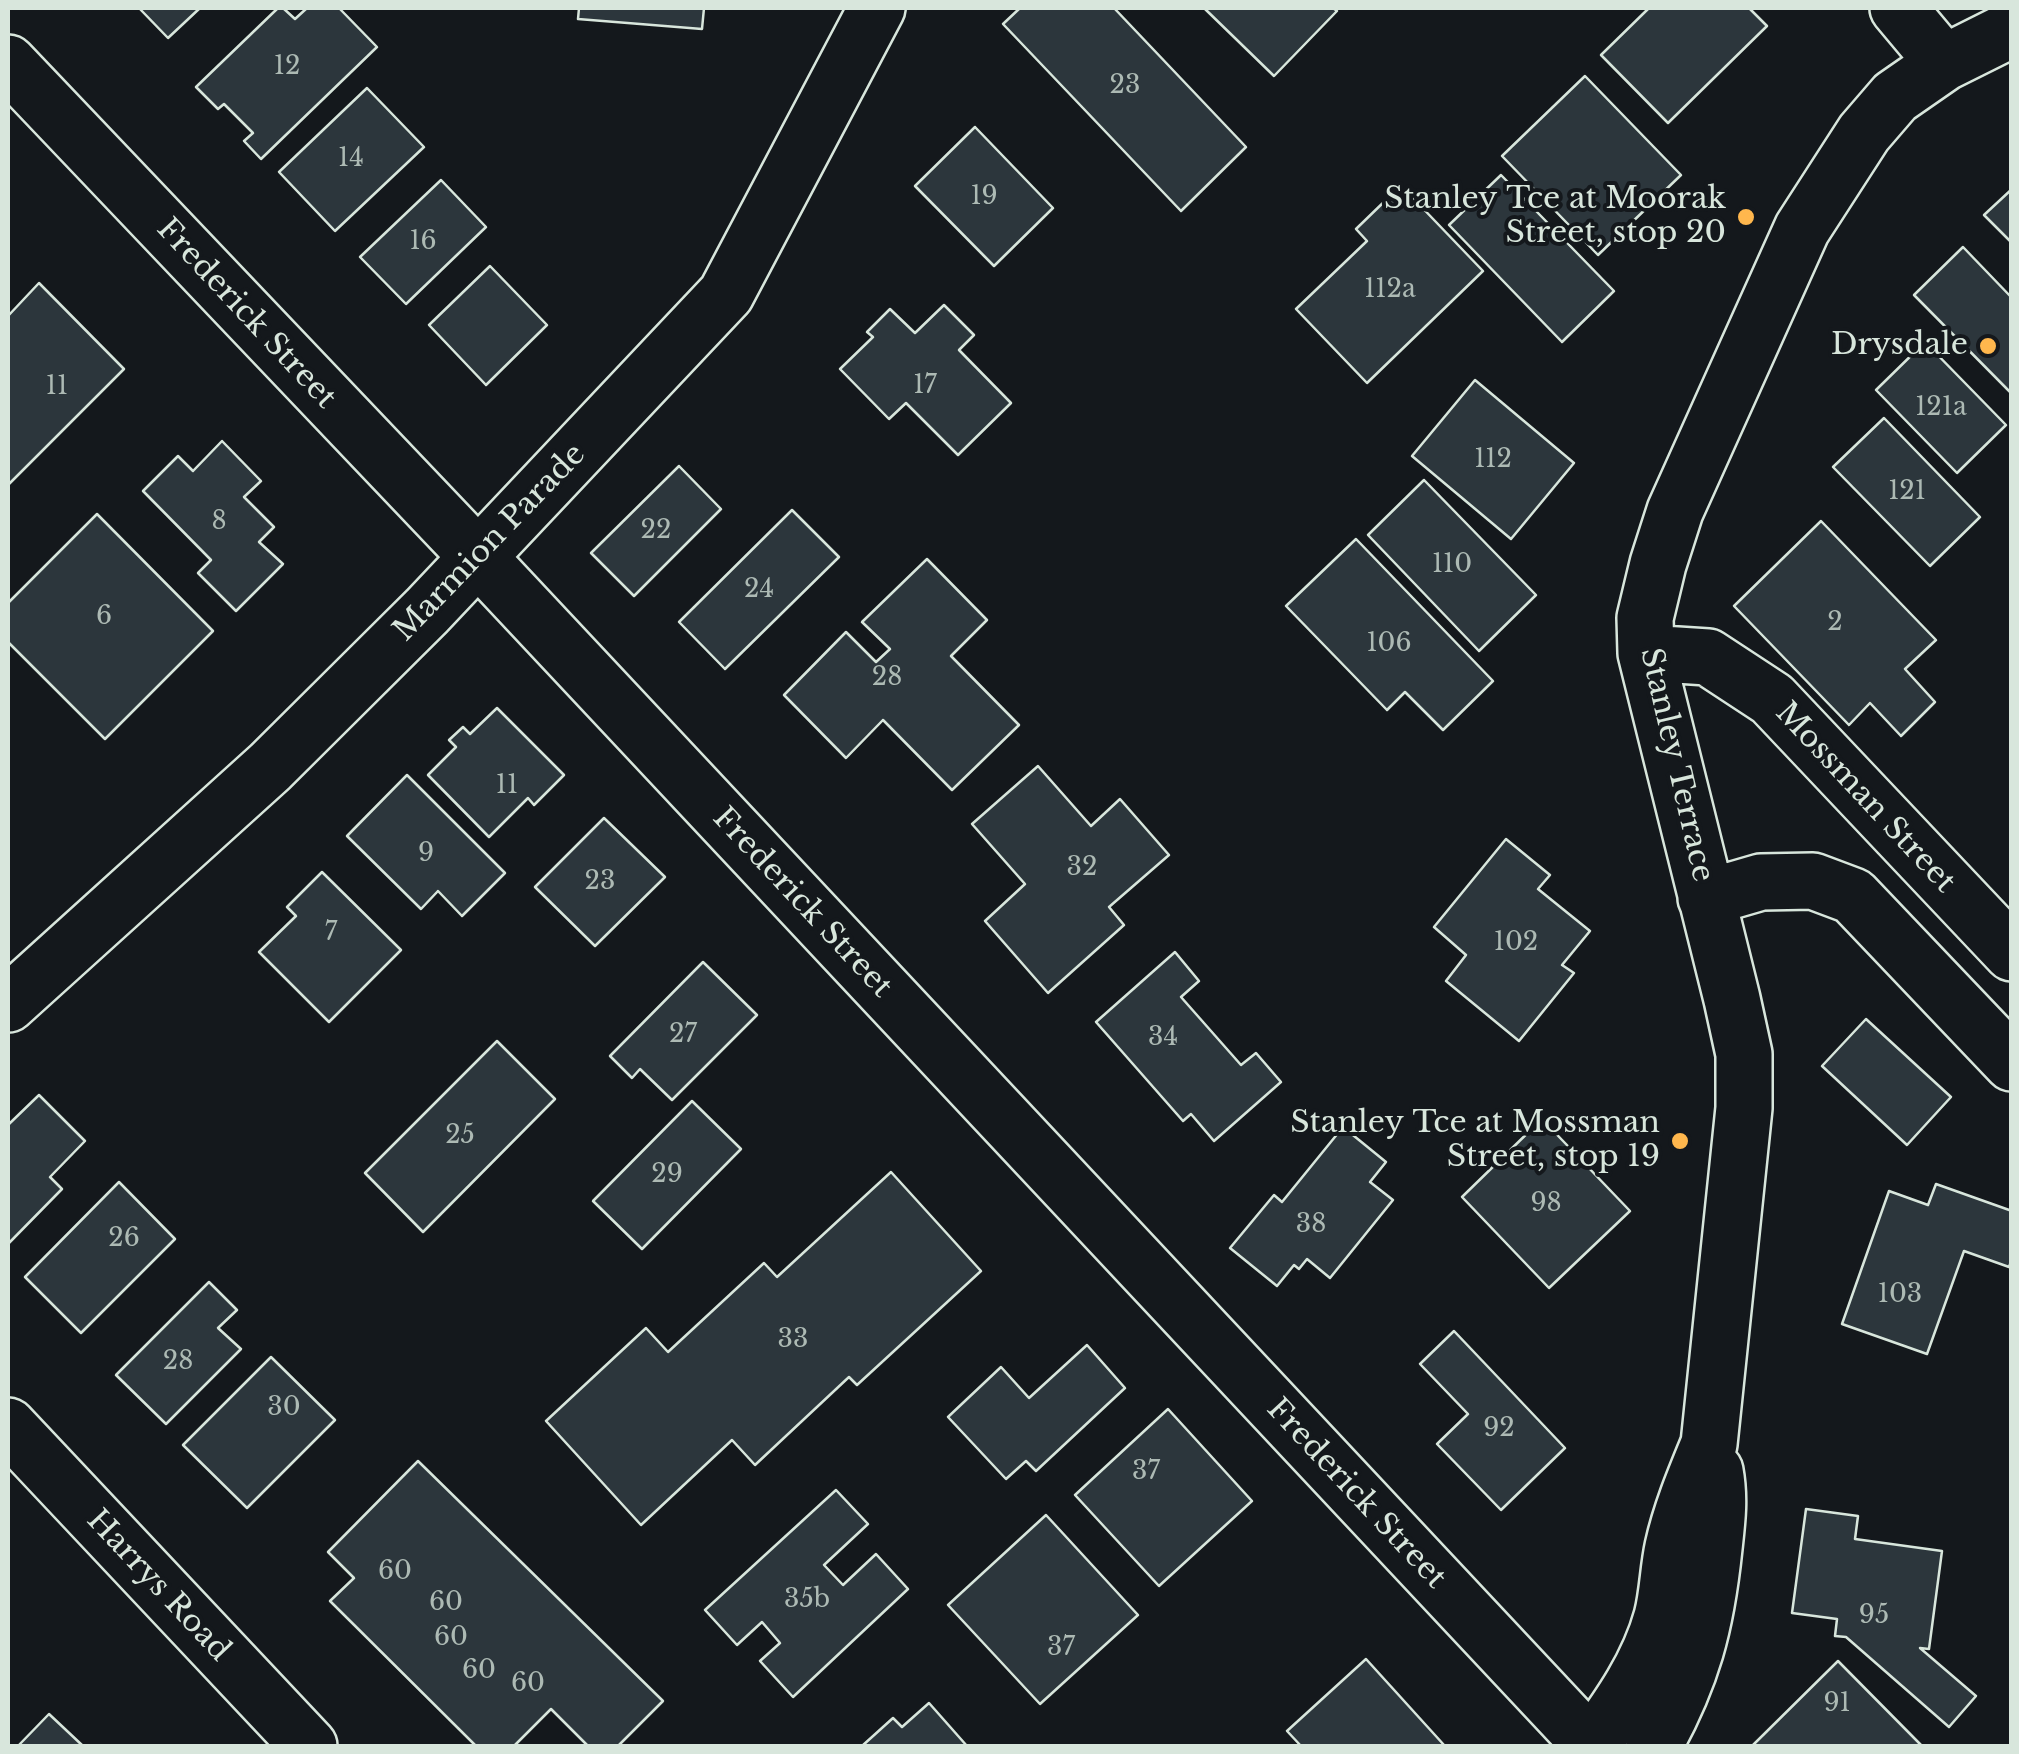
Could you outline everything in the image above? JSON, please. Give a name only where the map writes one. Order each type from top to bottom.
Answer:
[{"type":"street","name":"Marmion Parade","points":[[8,1004],[270,767],[478,557],[726,294],[877,8]]},
{"type":"street","points":[[1898,8],[1944,62]]},
{"type":"street","name":"Stanley Terrace","points":[[1592,1746],[1630,1690],[1648,1655],[1662,1616],[1673,1548],[1689,1491],[1709,1444],[1744,1108],[1744,1054],[1646,653],[1645,618],[1675,511],[1802,229],[1864,132],[1895,97],[1944,62],[2012,29]]},
{"type":"street","name":"Frederick Street","points":[[8,63],[478,557],[1592,1746]]},
{"type":"street","name":"Mossman Street","points":[[1646,653],[1708,656],[1772,699],[2012,953]]},
{"type":"street","points":[[1706,898],[1761,882],[1813,881],[1853,896],[2012,1063]]},
{"type":"street","name":"Harrys Road","points":[[8,1426],[309,1746]]},
{"type":"street","name":"Stanley Terrace","points":[[1654,1746],[1694,1663],[1706,1611],[1720,1494],[1709,1444]]},
{"type":"building","points":[[139,8],[200,8],[168,38]]},
{"type":"building","points":[[278,8],[295,19],[307,8],[339,8],[377,47],[261,159],[244,141],[253,133],[224,104],[218,109],[196,87]]},
{"type":"building","points":[[579,8],[704,8],[702,29],[578,19]]},
{"type":"building","points":[[1020,8],[1114,8],[1246,147],[1181,211],[1003,24]]},
{"type":"building","points":[[1204,8],[1333,8],[1337,11],[1274,76]]},
{"type":"building","points":[[1649,8],[1749,8],[1767,26],[1668,123],[1601,55]]},
{"type":"building","points":[[1585,76],[1681,175],[1598,255],[1502,156]]},
{"type":"building","points":[[367,88],[424,147],[335,231],[279,172]]},
{"type":"building","points":[[975,127],[1053,208],[994,266],[915,186]]},
{"type":"building","points":[[1501,175],[1614,291],[1562,342],[1449,225]]},
{"type":"building","points":[[441,180],[486,227],[406,304],[360,257]]},
{"type":"building","points":[[2012,189],[2012,243],[1984,215]]},
{"type":"building","points":[[1389,197],[1400,208],[1412,197],[1483,271],[1367,383],[1296,309],[1367,241],[1356,229]]},
{"type":"building","name":"Drysdale","points":[[1963,247],[2012,298],[2012,394],[1914,295]]},
{"type":"building","points":[[490,266],[547,325],[486,385],[429,325]]},
{"type":"building","points":[[39,283],[124,369],[8,485],[8,316]]},
{"type":"building","points":[[944,305],[974,335],[959,350],[1011,403],[958,455],[906,403],[889,419],[840,369],[873,337],[867,332],[890,309],[915,333]]},
{"type":"building","points":[[1925,342],[2006,425],[1957,473],[1876,390]]},
{"type":"building","points":[[1475,380],[1574,463],[1511,539],[1412,456]]},
{"type":"building","points":[[1884,418],[1980,517],[1930,566],[1833,467]]},
{"type":"building","points":[[222,441],[261,481],[244,497],[274,527],[259,542],[283,564],[236,611],[198,573],[211,560],[143,491],[178,456],[193,471]]},
{"type":"building","points":[[679,466],[721,509],[634,596],[591,553]]},
{"type":"building","points":[[1424,480],[1536,595],[1479,651],[1368,535]]},
{"type":"building","points":[[792,510],[839,557],[725,669],[679,622]]},
{"type":"building","points":[[97,514],[213,631],[105,739],[8,642],[8,603]]},
{"type":"building","points":[[1821,521],[1936,640],[1905,669],[1935,702],[1901,736],[1870,703],[1849,725],[1734,606]]},
{"type":"building","points":[[1356,539],[1493,681],[1443,730],[1405,692],[1387,710],[1286,606]]},
{"type":"building","points":[[927,559],[987,620],[951,656],[1019,725],[952,790],[883,720],[846,758],[784,695],[846,632],[876,662],[890,649],[862,622]]},
{"type":"building","points":[[497,708],[564,775],[534,805],[528,798],[489,837],[428,775],[456,747],[449,740],[463,727],[470,734]]},
{"type":"building","points":[[1038,766],[1091,826],[1120,799],[1169,855],[1109,907],[1124,925],[1048,993],[985,921],[1025,884],[972,824]]},
{"type":"building","points":[[407,775],[505,873],[462,916],[438,891],[421,909],[347,836]]},
{"type":"building","points":[[604,818],[665,877],[595,946],[535,887]]},
{"type":"building","points":[[1506,839],[1550,875],[1538,889],[1590,931],[1562,965],[1574,973],[1519,1041],[1446,981],[1466,955],[1434,927]]},
{"type":"building","points":[[322,872],[401,950],[329,1022],[259,952],[296,916],[287,907]]},
{"type":"building","points":[[1175,952],[1199,981],[1181,997],[1241,1065],[1256,1053],[1281,1082],[1214,1141],[1191,1114],[1183,1121],[1096,1022]]},
{"type":"building","points":[[703,962],[757,1015],[672,1100],[640,1069],[632,1078],[610,1056]]},
{"type":"building","points":[[1866,1019],[1951,1097],[1907,1145],[1822,1066]]},
{"type":"building","points":[[497,1041],[555,1099],[423,1232],[365,1173]]},
{"type":"building","points":[[39,1095],[85,1141],[50,1177],[62,1189],[8,1244],[8,1125]]},
{"type":"building","points":[[692,1101],[741,1149],[642,1249],[593,1201]]},
{"type":"building","points":[[1542,1119],[1630,1211],[1549,1288],[1462,1197]]},
{"type":"building","points":[[1343,1127],[1386,1162],[1370,1182],[1393,1200],[1330,1278],[1307,1259],[1299,1269],[1294,1265],[1277,1286],[1230,1248],[1274,1195],[1282,1202]]},
{"type":"building","points":[[891,1172],[981,1271],[857,1385],[849,1377],[755,1465],[732,1440],[641,1525],[546,1421],[646,1328],[668,1352],[764,1263],[777,1277]]},
{"type":"building","points":[[119,1182],[175,1239],[81,1333],[25,1277]]},
{"type":"building","points":[[1936,1184],[2012,1211],[2012,1259],[2009,1267],[1964,1251],[1927,1354],[1842,1324],[1889,1191],[1928,1205]]},
{"type":"building","points":[[209,1282],[237,1310],[218,1328],[241,1349],[166,1424],[116,1375]]},
{"type":"building","points":[[1454,1331],[1565,1448],[1501,1510],[1437,1444],[1468,1414],[1420,1364]]},
{"type":"building","points":[[1087,1345],[1125,1388],[1036,1471],[1026,1461],[1006,1479],[948,1417],[1001,1367],[1029,1398]]},
{"type":"building","points":[[271,1357],[335,1420],[247,1508],[183,1445]]},
{"type":"building","points":[[1168,1409],[1252,1501],[1159,1586],[1075,1495]]},
{"type":"building","points":[[418,1461],[663,1701],[618,1746],[588,1746],[551,1709],[514,1746],[476,1746],[330,1601],[354,1578],[328,1552]]},
{"type":"building","points":[[836,1490],[868,1524],[824,1565],[843,1585],[876,1554],[908,1589],[793,1697],[760,1661],[780,1643],[762,1622],[737,1645],[705,1610]]},
{"type":"building","points":[[1806,1509],[1858,1516],[1855,1539],[1942,1551],[1929,1649],[1920,1648],[1976,1696],[1949,1727],[1846,1637],[1835,1636],[1837,1619],[1792,1613]]},
{"type":"building","points":[[1046,1515],[1138,1615],[1040,1704],[948,1605]]},
{"type":"building","points":[[1366,1659],[1444,1745],[1301,1746],[1287,1731]]},
{"type":"building","points":[[1838,1661],[1922,1746],[1752,1746]]},
{"type":"building","points":[[929,1703],[967,1746],[862,1746],[893,1718],[902,1727]]},
{"type":"building","points":[[49,1714],[83,1746],[18,1746]]},
{"type":"place","name":"Stanley Tce at Moorak Street, stop 20","points":[[1746,217]]},
{"type":"place","name":"Drysdale","points":[[1988,346]]},
{"type":"place","name":"Stanley Tce at Mossman Street, stop 19","points":[[1680,1141]]}]
